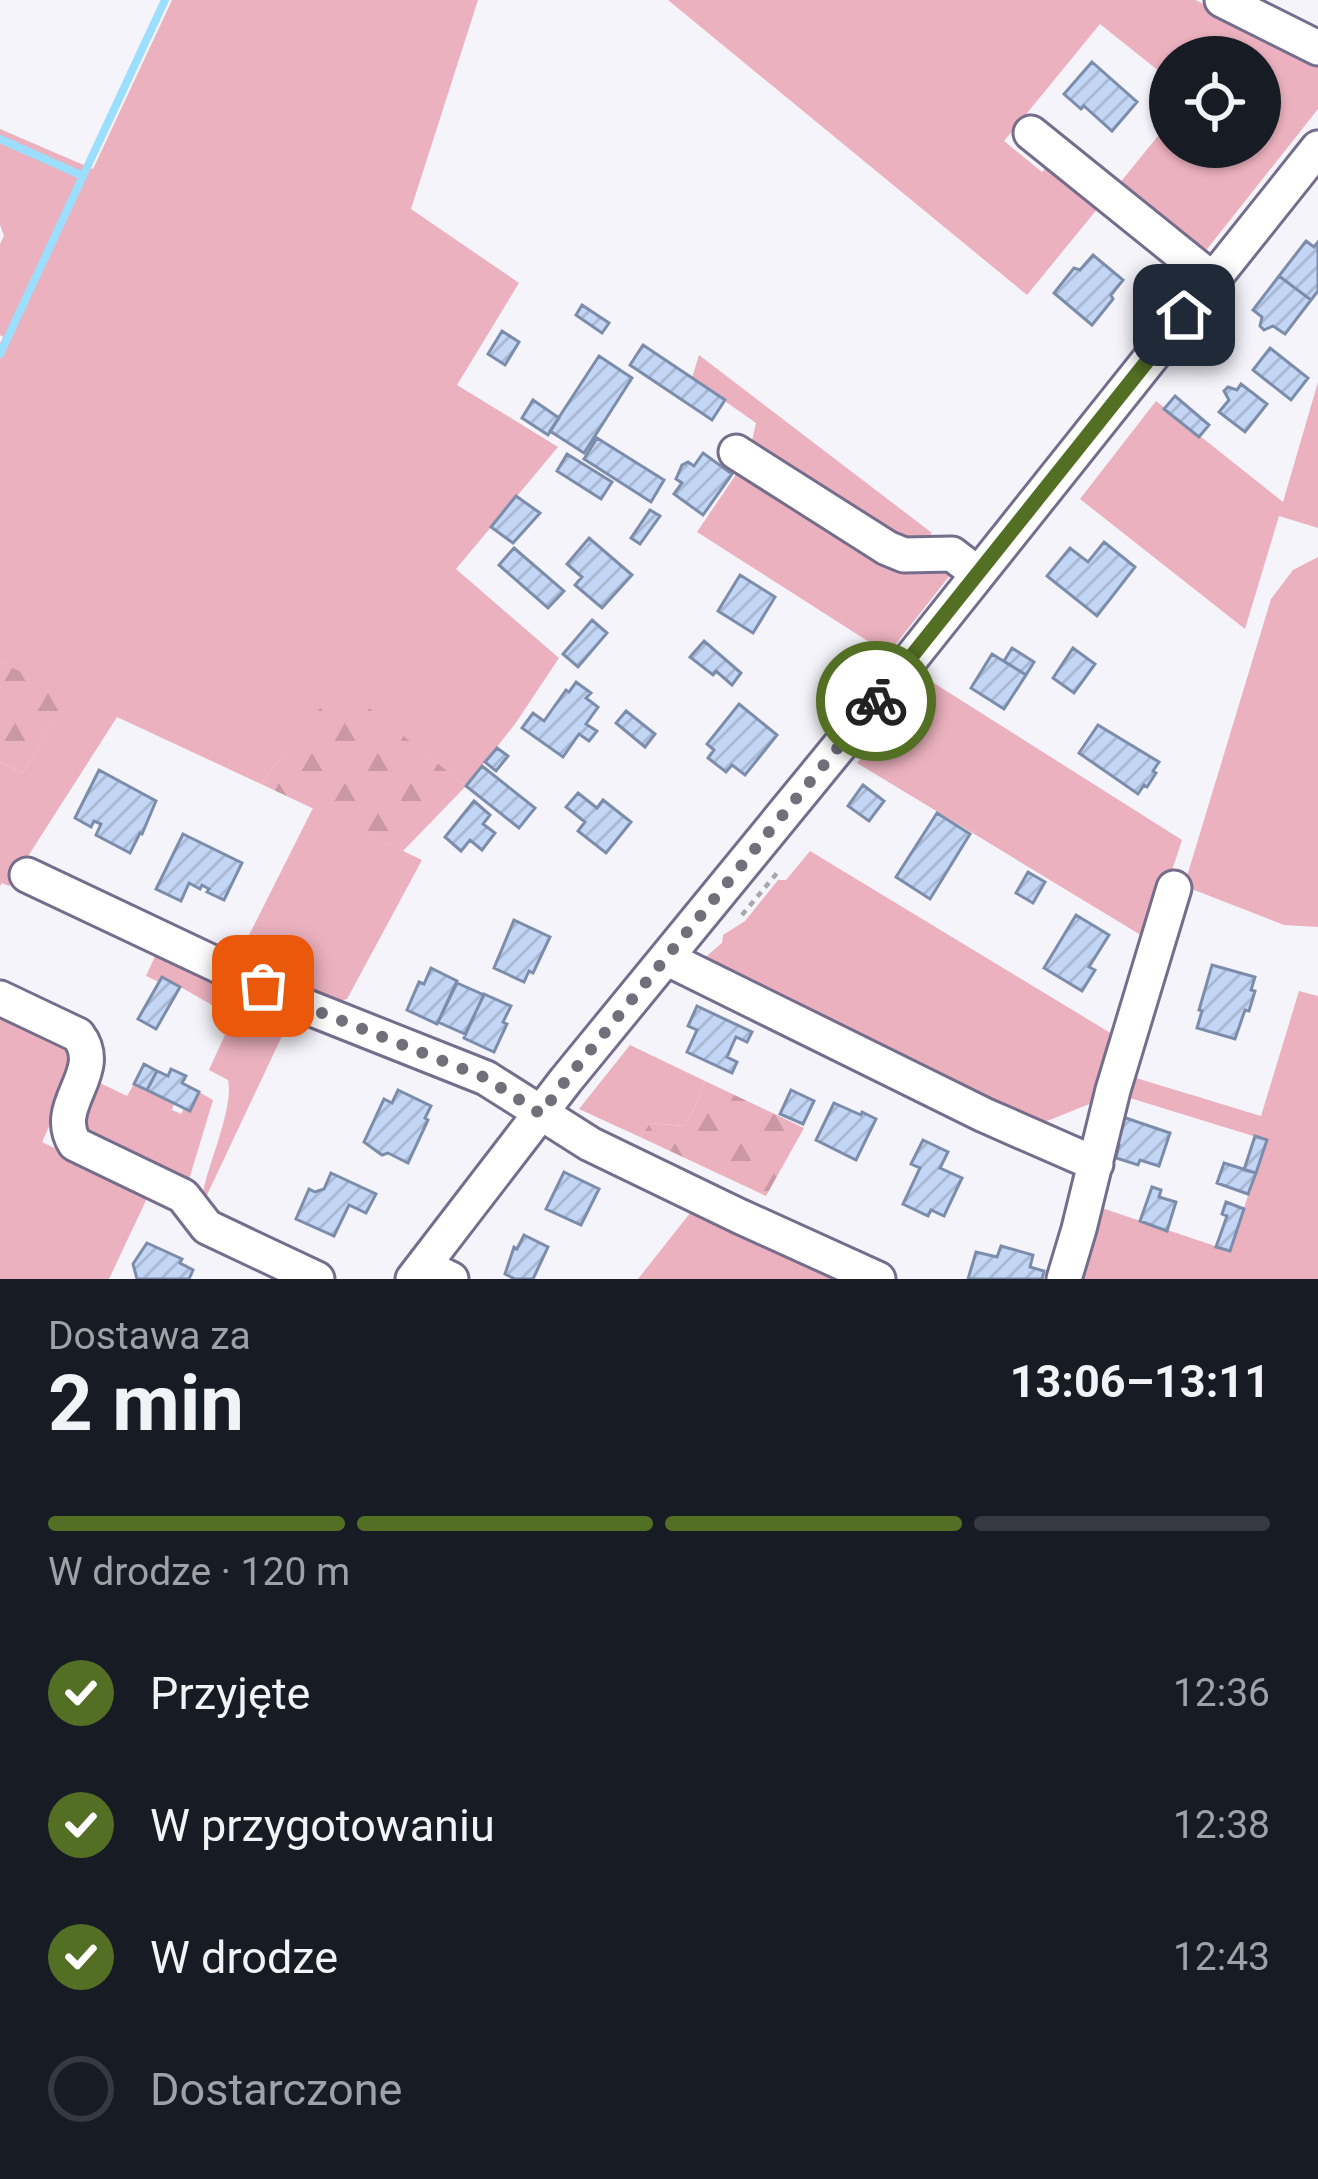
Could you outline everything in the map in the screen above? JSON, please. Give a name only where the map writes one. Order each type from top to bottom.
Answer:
[{"type":"street","points":[[1222,0],[1318,48]]},
{"type":"street","points":[[1031,133],[1213,279]]},
{"type":"street","points":[[430,1275],[566,1080],[1318,148]]},
{"type":"street","points":[[736,452],[887,548],[904,555],[952,554],[978,574]]},
{"type":"street","points":[[27,875],[302,1005],[486,1078],[590,1144],[878,1279]]},
{"type":"street","points":[[1064,1279],[1113,1090],[1174,888]]},
{"type":"street","points":[[666,958],[984,1115],[1096,1164]]},
{"type":"street","points":[[0,998],[78,1035],[84,1043],[89,1060],[67,1121],[75,1144],[183,1196],[207,1227],[316,1279]]},
{"type":"green space","points":[[172,0],[478,0],[411,209],[519,283],[457,385],[558,447],[456,569],[559,658],[466,786],[339,685],[261,784],[117,717],[9,886],[0,886],[0,762],[23,773],[70,696],[0,662],[0,244],[4,236],[0,129],[93,169]]},
{"type":"green space","points":[[668,0],[1195,0],[1272,36],[1149,36],[1149,63],[1100,24],[1004,141],[1042,172],[1048,166],[1098,208],[1027,295]]},
{"type":"green space","points":[[1281,40],[1318,65],[1318,109],[1281,156]]},
{"type":"green space","points":[[1149,147],[1149,168],[1271,168],[1204,253],[1119,184]]},
{"type":"green space","points":[[699,355],[932,533],[920,545],[912,545],[750,449],[756,423],[692,378]]},
{"type":"green space","points":[[1318,382],[1318,528],[1279,516],[1245,629],[1080,499],[1156,401],[1283,502]]},
{"type":"green space","points":[[743,464],[945,566],[951,574],[888,654],[697,532]]},
{"type":"green space","points":[[1318,557],[1318,927],[1284,925],[1184,886],[1271,599],[1293,570]]},
{"type":"green space","points":[[0,662],[71,695],[23,773],[0,762]]},
{"type":"green space","points":[[929,680],[1182,840],[1149,940],[857,763]]},
{"type":"green space","points":[[339,684],[466,786],[403,851],[261,784]]},
{"type":"green space","points":[[313,808],[422,860],[347,999],[328,1005],[236,961]]},
{"type":"green space","points":[[810,851],[1122,1040],[1102,1099],[1042,1123],[695,966]]},
{"type":"green space","points":[[156,954],[290,1019],[207,1195],[203,1192],[229,1091],[228,1080],[209,1070],[233,1017],[163,977],[159,982],[146,976]]},
{"type":"green space","points":[[1299,991],[1318,996],[1318,1279],[1072,1279],[1093,1205],[1230,1251],[1266,1140],[1130,1098],[1136,1078],[1261,1116]]},
{"type":"green space","points":[[0,1015],[65,1046],[73,1074],[42,1142],[149,1194],[109,1279],[0,1279]]},
{"type":"green space","points":[[630,1045],[705,1081],[684,1126],[650,1123],[640,1137],[579,1109]]},
{"type":"green space","points":[[96,1081],[127,1096],[134,1084],[174,1104],[172,1110],[181,1114],[184,1108],[190,1110],[199,1092],[213,1100],[188,1183],[90,1139],[81,1115]]},
{"type":"green space","points":[[705,1081],[804,1128],[766,1196],[640,1137],[650,1123],[684,1126]]},
{"type":"green space","points":[[694,1208],[844,1279],[638,1279]]},
{"type":"building","points":[[1092,62],[1137,102],[1112,131],[1064,94]]},
{"type":"building","points":[[1306,241],[1314,247],[1318,242],[1318,291],[1311,300],[1279,276]]},
{"type":"building","points":[[1093,255],[1123,280],[1092,325],[1054,293],[1074,268],[1080,270]]},
{"type":"building","points":[[1279,276],[1311,300],[1285,334],[1273,326],[1264,330],[1262,317],[1253,310]]},
{"type":"building","points":[[582,305],[609,323],[602,333],[576,315]]},
{"type":"building","points":[[502,331],[519,342],[505,365],[488,354]]},
{"type":"building","points":[[643,345],[725,400],[712,420],[630,365]]},
{"type":"building","points":[[1270,348],[1308,378],[1291,400],[1253,370]]},
{"type":"building","points":[[599,356],[632,378],[584,453],[550,431]]},
{"type":"building","points":[[1241,384],[1267,404],[1245,432],[1219,412],[1229,400],[1224,391],[1228,387],[1237,390]]},
{"type":"building","points":[[1175,396],[1209,425],[1199,437],[1164,409]]},
{"type":"building","points":[[533,400],[559,418],[548,435],[522,418]]},
{"type":"building","points":[[597,438],[664,480],[651,502],[584,459]]},
{"type":"building","points":[[703,453],[732,474],[703,515],[674,494],[682,483],[676,479],[682,465],[694,466]]},
{"type":"building","points":[[567,454],[612,482],[601,499],[557,471]]},
{"type":"building","points":[[516,496],[540,513],[513,543],[491,527]]},
{"type":"building","points":[[650,510],[660,516],[640,544],[631,538]]},
{"type":"building","points":[[589,538],[632,575],[602,608],[575,585],[582,577],[567,564]]},
{"type":"building","points":[[1104,542],[1135,567],[1097,616],[1047,576],[1070,548],[1088,562]]},
{"type":"building","points":[[514,548],[564,591],[548,608],[499,565]]},
{"type":"building","points":[[740,575],[775,597],[753,633],[718,611]]},
{"type":"building","points":[[592,620],[607,633],[578,667],[563,654]]},
{"type":"building","points":[[704,641],[741,673],[732,685],[690,657]]},
{"type":"building","points":[[1012,648],[1034,662],[1026,675],[1004,661]]},
{"type":"building","points":[[1073,648],[1095,664],[1074,693],[1053,678]]},
{"type":"building","points":[[992,654],[1026,675],[1004,709],[971,688]]},
{"type":"building","points":[[576,682],[591,693],[586,698],[598,707],[586,724],[597,731],[589,741],[579,734],[563,757],[522,728],[533,713],[544,721]]},
{"type":"building","points":[[739,704],[777,735],[745,775],[732,765],[726,772],[708,758],[714,750],[707,744]]},
{"type":"building","points":[[626,711],[655,734],[645,747],[616,723]]},
{"type":"building","points":[[1098,725],[1159,762],[1147,787],[1138,794],[1079,753]]},
{"type":"building","points":[[497,748],[508,756],[496,771],[485,762]]},
{"type":"building","points":[[482,766],[535,808],[519,828],[466,786]]},
{"type":"building","points":[[99,770],[156,801],[130,853],[96,835],[101,824],[94,821],[91,827],[75,818]]},
{"type":"building","points":[[863,785],[884,801],[869,821],[848,806]]},
{"type":"building","points":[[578,793],[597,808],[603,800],[631,822],[606,853],[578,831],[585,822],[566,807]]},
{"type":"building","points":[[474,801],[490,815],[483,824],[495,833],[482,850],[470,840],[461,851],[445,837]]},
{"type":"building","points":[[937,813],[970,834],[930,899],[896,877]]},
{"type":"building","points":[[183,834],[242,863],[224,900],[202,885],[200,889],[189,883],[181,901],[156,889]]},
{"type":"building","points":[[1028,872],[1045,882],[1033,903],[1016,893]]},
{"type":"building","points":[[1076,915],[1109,935],[1089,967],[1095,970],[1082,991],[1044,968]]},
{"type":"building","points":[[514,920],[550,937],[524,982],[494,968]]},
{"type":"building","points":[[1212,965],[1255,977],[1249,1011],[1245,1010],[1235,1039],[1197,1028]]},
{"type":"building","points":[[431,968],[457,981],[437,1024],[407,1010]]},
{"type":"building","points":[[162,977],[180,987],[156,1029],[138,1019]]},
{"type":"building","points":[[457,983],[484,995],[465,1034],[438,1022]]},
{"type":"building","points":[[484,994],[511,1006],[494,1052],[464,1038]]},
{"type":"building","points":[[697,1006],[752,1032],[747,1042],[736,1037],[727,1057],[737,1062],[732,1073],[687,1052],[697,1030],[688,1026]]},
{"type":"building","points":[[144,1064],[157,1071],[147,1090],[134,1084]]},
{"type":"building","points":[[171,1069],[186,1076],[182,1083],[199,1092],[190,1111],[147,1090],[157,1071],[168,1076]]},
{"type":"building","points":[[398,1090],[431,1106],[408,1163],[388,1153],[382,1155],[364,1142],[384,1099],[392,1103]]},
{"type":"building","points":[[791,1090],[814,1101],[803,1124],[780,1114]]},
{"type":"building","points":[[834,1103],[876,1119],[856,1160],[816,1140]]},
{"type":"building","points":[[1117,1115],[1170,1133],[1159,1166],[1116,1158],[1119,1145],[1109,1141]]},
{"type":"building","points":[[1255,1136],[1267,1140],[1256,1173],[1244,1170]]},
{"type":"building","points":[[923,1140],[948,1152],[940,1168],[962,1178],[944,1216],[931,1210],[928,1216],[903,1204],[920,1168],[911,1164]]},
{"type":"building","points":[[1224,1163],[1256,1173],[1248,1194],[1217,1183]]},
{"type":"building","points":[[564,1172],[599,1189],[581,1225],[546,1209]]},
{"type":"building","points":[[331,1173],[376,1194],[366,1213],[349,1205],[334,1236],[296,1219],[309,1189],[324,1189]]},
{"type":"building","points":[[1152,1187],[1161,1190],[1159,1197],[1176,1202],[1167,1231],[1140,1221]]},
{"type":"building","points":[[1226,1202],[1244,1209],[1230,1251],[1216,1247],[1227,1216],[1222,1214]]},
{"type":"building","points":[[524,1235],[548,1247],[533,1279],[515,1279],[505,1274],[514,1247]]},
{"type":"building","points":[[147,1243],[182,1259],[180,1263],[193,1270],[189,1279],[137,1279],[133,1264]]},
{"type":"building","points":[[1001,1246],[1033,1255],[1030,1267],[1044,1271],[1042,1279],[968,1279],[976,1252],[997,1257]]},
{"type":"waterway","points":[[0,354],[165,0]]},
{"type":"waterway","points":[[0,139],[83,176]]},
{"type":"way so far","points":[[263,986],[486,1078],[541,1114],[876,701]]},
{"type":"route","points":[[876,701],[1184,315]]}]
